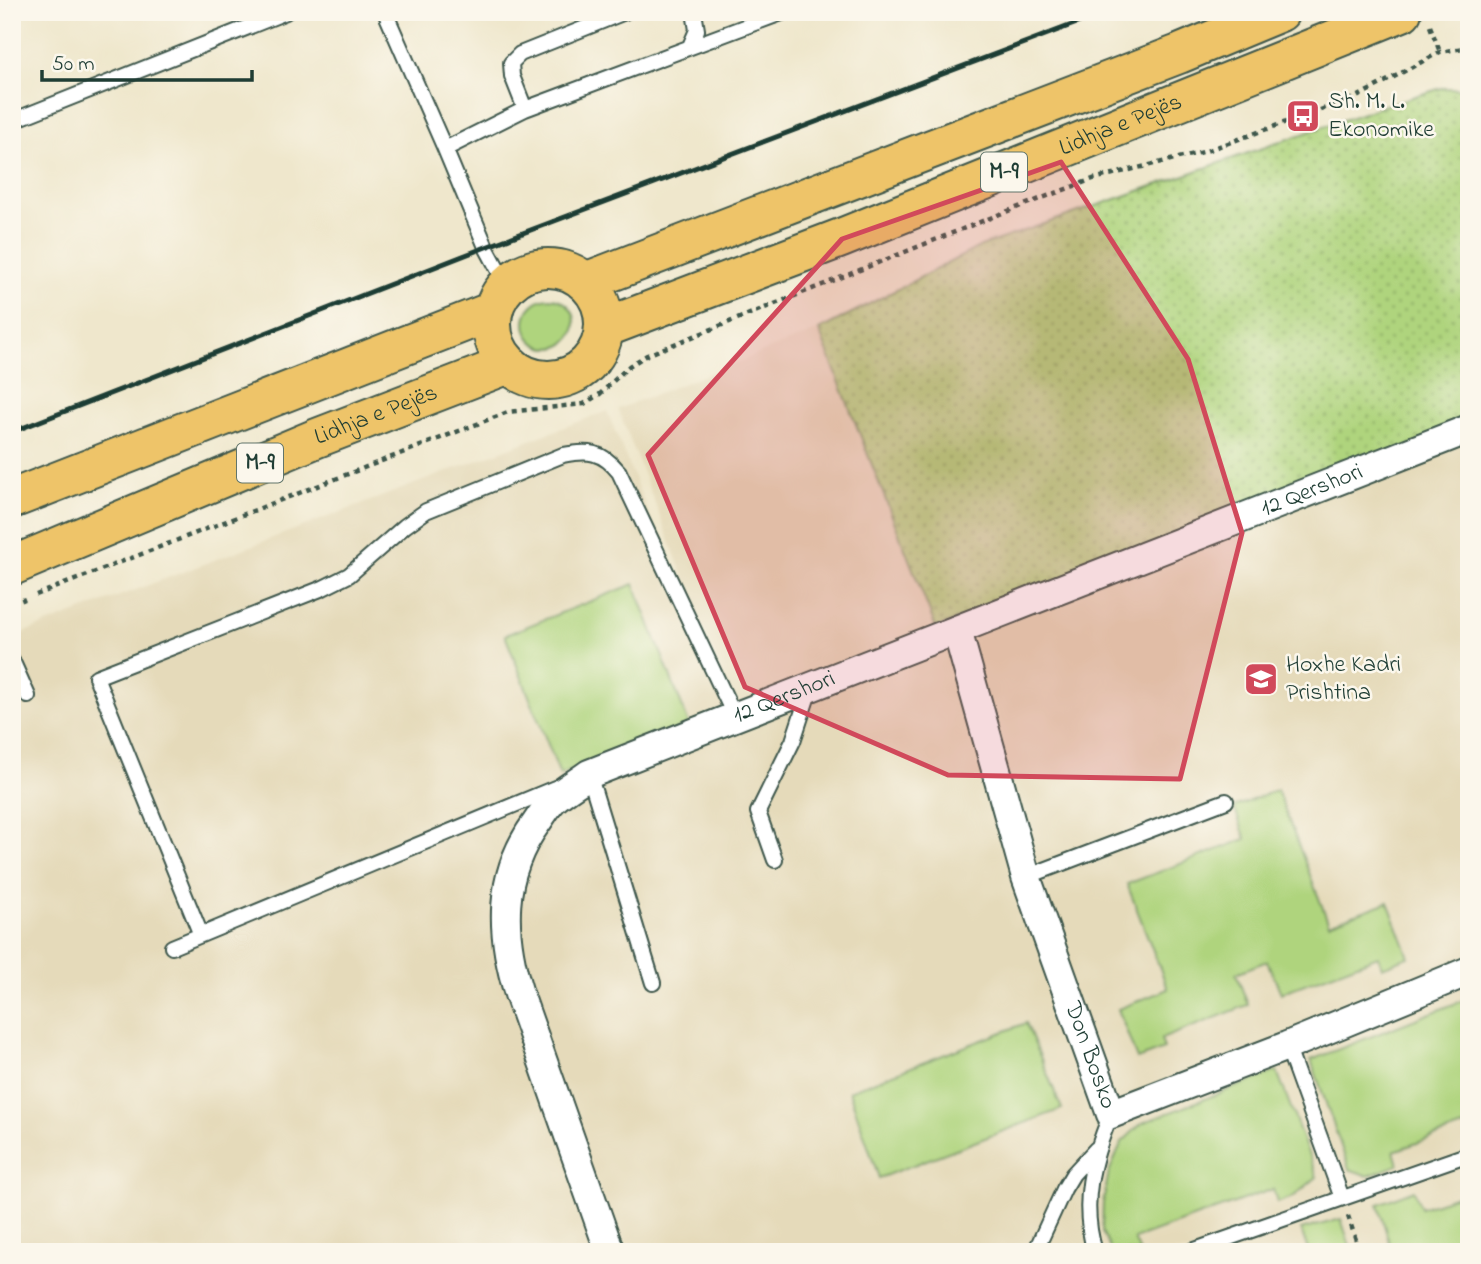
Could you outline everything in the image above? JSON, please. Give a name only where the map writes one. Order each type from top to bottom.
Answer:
[{"type":"highway","name":"Lidhja e Pejës","points":[[585,282],[1153,64],[1280,12]]},
{"type":"highway","name":"Lidhja e Pejës","points":[[604,328],[1415,17]]},
{"type":"highway","points":[[544,268],[572,273],[585,282],[596,295],[603,311],[604,328],[600,346],[590,361],[576,373],[559,379],[541,379],[523,374],[509,364],[499,352],[494,340],[500,299],[517,276],[544,268]]},
{"type":"highway","name":"M-9","points":[[12,499],[500,299]]},
{"type":"highway","name":"Lidhja e Pejës","points":[[12,566],[317,439],[509,364]]},
{"type":"street","name":"12 Qershori","points":[[610,1252],[509,963],[505,931],[507,894],[514,861],[530,831],[552,801],[589,774],[1469,429]]},
{"type":"street","name":"Don Bosko","points":[[957,630],[1026,877],[1111,1114],[1287,1046],[1469,971]]},
{"type":"lane","points":[[12,121],[286,12]]},
{"type":"lane","points":[[385,12],[486,247],[500,299]]},
{"type":"lane","points":[[525,109],[512,76],[511,63],[520,54],[625,12]]},
{"type":"lane","points":[[690,46],[697,30],[694,12]]},
{"type":"lane","points":[[445,149],[525,109],[779,13]]},
{"type":"lane","points":[[201,935],[96,677],[323,588],[349,575],[405,526],[448,500],[563,455],[580,452],[609,459],[619,472],[735,717]]},
{"type":"lane","points":[[12,660],[28,696]]},
{"type":"lane","points":[[775,860],[758,812],[793,741],[810,688]]},
{"type":"lane","points":[[172,947],[589,774],[653,983]]},
{"type":"lane","points":[[1026,877],[1226,801]]},
{"type":"lane","points":[[1287,1046],[1342,1198]]},
{"type":"lane","points":[[1095,1252],[1090,1234],[1090,1172],[1111,1114]]},
{"type":"lane","points":[[1035,1252],[1073,1174],[1098,1147]]},
{"type":"lane","points":[[1189,1252],[1469,1154]]},
{"type":"path","points":[[1415,17],[1440,51]]},
{"type":"path","points":[[12,604],[508,412],[584,404],[600,394],[629,366],[647,355],[999,214],[1093,179],[1203,152],[1354,98],[1440,51],[1469,47]]},
{"type":"path","points":[[1342,1198],[1360,1252]]},
{"type":"highlighted area","points":[[1061,162],[1188,359],[1242,533],[1180,779],[948,775],[745,687],[648,455],[842,239]]},
{"type":"shaded area","points":[[819,330],[936,628],[734,706],[618,409]]},
{"type":"shaded area","points":[[607,411],[730,715],[1469,423],[1469,1252],[12,1252],[12,637]]},
{"type":"green space","points":[[1442,88],[1469,89],[1469,423],[936,628],[819,330],[981,246]]},
{"type":"green space","points":[[550,298],[567,306],[575,323],[567,340],[550,348],[533,340],[525,323],[533,306]]},
{"type":"green space","points":[[634,584],[689,724],[560,775],[505,635]]},
{"type":"green space","points":[[1277,790],[1329,924],[1388,902],[1409,957],[1382,967],[1378,956],[1281,993],[1267,961],[1236,973],[1248,1005],[1161,1039],[1164,1049],[1137,1059],[1118,1009],[1168,989],[1127,884],[1246,839],[1234,807]]},
{"type":"green space","points":[[1469,998],[1469,1125],[1394,1151],[1398,1165],[1368,1176],[1349,1169],[1311,1060]]},
{"type":"green space","points":[[1026,1023],[1062,1109],[879,1178],[849,1091]]},
{"type":"green space","points":[[1277,1071],[1317,1177],[1293,1197],[1277,1203],[1273,1189],[1134,1239],[1140,1252],[1112,1252],[1102,1232],[1103,1203],[1109,1172],[1122,1142],[1142,1123]]},
{"type":"green space","points":[[1414,1190],[1421,1208],[1469,1192],[1469,1210],[1460,1213],[1469,1237],[1469,1252],[1392,1252],[1378,1204]]},
{"type":"green space","points":[[1341,1219],[1352,1252],[1303,1252],[1308,1250],[1301,1230]]},
{"type":"railway","points":[[12,432],[486,247],[1106,12]]},
{"type":"place","name":"Sh. M. L. Ekonomike","points":[[1303,116]]},
{"type":"place","name":"Hoxhe Kadri Prishtina","points":[[1261,679]]}]
